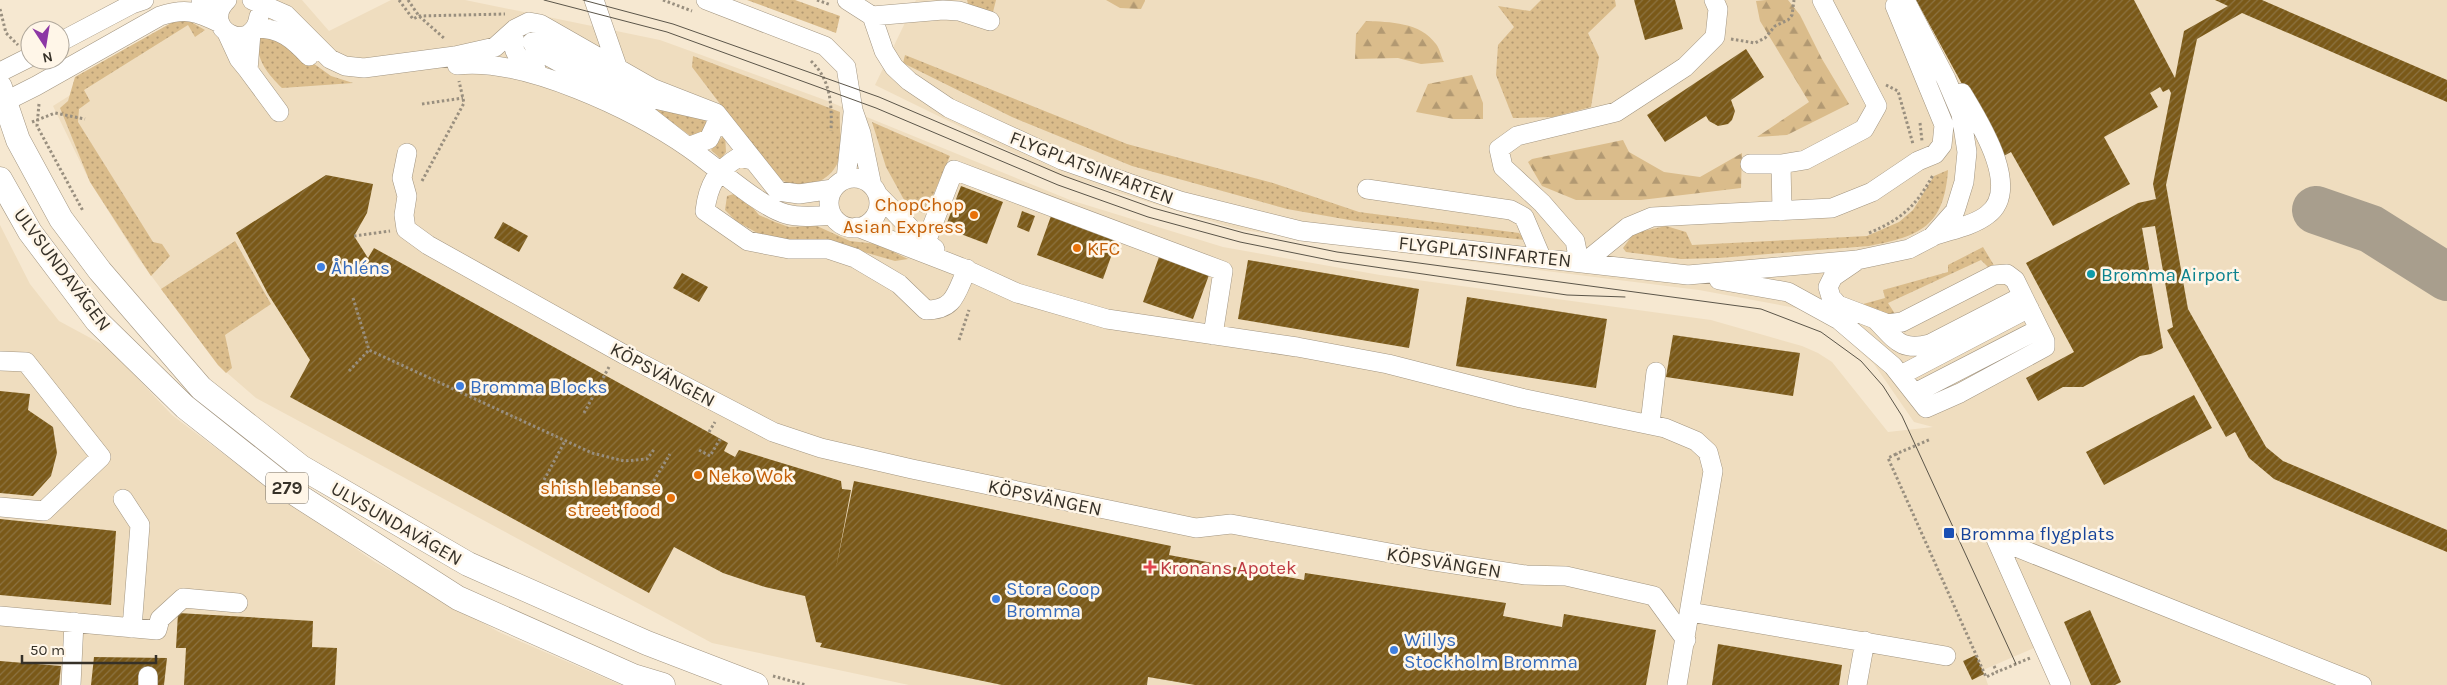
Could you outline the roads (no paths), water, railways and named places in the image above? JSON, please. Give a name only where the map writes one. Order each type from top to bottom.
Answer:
[{"type":"main road","name":"ULVSUNDAVÄGEN","points":[[1,97],[14,131],[61,219],[100,272],[201,388],[301,467],[468,564],[647,643],[762,679]]},
{"type":"main road","name":"ULVSUNDAVÄGEN","points":[[2,185],[30,232],[98,322],[185,407],[290,491],[458,598],[633,676],[663,685]]},
{"type":"street","points":[[70,37],[132,4],[144,0]]},
{"type":"street","points":[[201,0],[224,15],[241,37],[254,30],[281,31],[294,40],[312,59],[333,74],[354,78],[456,60],[495,47],[512,22]]},
{"type":"street","points":[[248,70],[259,10],[252,0]]},
{"type":"street","points":[[252,0],[286,15],[330,59],[345,66],[364,68],[456,60],[494,64],[524,71],[611,104],[728,171],[770,206],[786,214],[814,217],[832,215]]},
{"type":"street","points":[[576,45],[591,44],[595,36],[585,0]]},
{"type":"street","points":[[594,0],[618,69]]},
{"type":"street","points":[[706,0],[825,46],[846,67],[853,110],[861,133],[878,210],[870,222],[857,227]]},
{"type":"street","points":[[847,0],[872,16],[956,6],[990,21]]},
{"type":"street","points":[[1714,0],[1718,9],[1716,37],[1685,67],[1616,112],[1517,136],[1499,149],[1503,167],[1542,202],[1575,241],[1582,262],[1628,227],[1652,217],[1832,208],[1872,192],[1918,161],[1935,154],[1942,145],[1944,124],[1893,0]]},
{"type":"street","points":[[1750,164],[1781,164],[1805,160],[1864,129],[1877,106],[1822,0]]},
{"type":"street","name":"FLYGPLATSINFARTEN","points":[[872,16],[884,51],[894,67],[909,81],[949,108],[1062,160],[1180,201],[1301,231],[1688,275],[1857,260],[1909,249],[1932,236],[1954,210],[1964,182],[1967,152],[1961,114],[1946,79],[1905,0]]},
{"type":"street","points":[[1912,0],[1989,141],[1998,167],[2001,186],[1998,199],[1988,215],[1932,236]]},
{"type":"street","points":[[1,97],[36,86],[160,16],[175,11],[194,11],[224,15]]},
{"type":"street","points":[[224,15],[239,59],[279,112]]},
{"type":"street","points":[[512,22],[540,24],[652,88],[716,113],[778,191],[800,194],[860,178],[875,190],[916,234],[963,268]]},
{"type":"street","points":[[512,22],[512,44],[517,56],[558,83]]},
{"type":"street","points":[[688,147],[628,100],[537,50],[532,42],[541,43],[633,94],[716,113]]},
{"type":"street","points":[[0,72],[20,62]]},
{"type":"street","points":[[853,110],[839,184],[829,202],[832,215],[842,225],[857,227],[963,268],[1017,293],[1107,319],[1388,364],[1521,398],[1650,424],[1696,441],[1708,452],[1712,471],[1686,640],[1677,685]]},
{"type":"street","points":[[688,147],[709,138],[716,124],[716,113]]},
{"type":"street","points":[[728,171],[735,135]]},
{"type":"street","name":"KÖPSVÄNGEN","points":[[407,153],[402,178],[407,196],[404,215],[406,229],[428,245],[618,351],[773,432],[821,448],[1196,528],[1231,524],[1428,560],[1526,575],[1566,576],[1654,596],[1686,640]]},
{"type":"street","points":[[752,160],[739,157],[706,197],[705,210],[712,217],[748,241],[789,249],[828,249],[855,258],[899,284],[926,310],[939,310],[950,304],[963,268]]},
{"type":"street","points":[[1781,164],[1782,211]]},
{"type":"street","points":[[926,242],[954,170],[1223,271],[1213,335]]},
{"type":"street","points":[[1366,189],[1511,210],[1524,217],[1541,257]]},
{"type":"street","points":[[1688,275],[1788,292],[1839,320],[1901,375],[1926,408],[1960,393],[2045,348],[2045,341],[2016,280],[2007,274],[1994,275],[1902,322],[1888,324],[1838,306],[1831,297],[1828,287],[1834,277],[1857,260]]},
{"type":"street","points":[[1875,319],[1905,346],[1915,348],[1930,344],[2026,302]]},
{"type":"street","points":[[1901,375],[2026,302]]},
{"type":"street","points":[[0,361],[26,362],[101,457],[44,510],[0,507]]},
{"type":"street","points":[[1650,424],[1656,372]]},
{"type":"street","points":[[123,499],[140,525],[132,628]]},
{"type":"street","points":[[2061,685],[1996,539],[2362,685]]},
{"type":"street","points":[[0,616],[157,630],[160,619],[183,598],[238,603]]},
{"type":"street","points":[[1690,612],[1946,656]]},
{"type":"street","points":[[71,685],[74,622]]},
{"type":"street","points":[[1858,685],[1865,641]]},
{"type":"tram line","points":[[544,0],[667,32],[876,108],[1058,185],[1148,217],[1240,242],[1334,261],[1567,295],[1625,297]]},
{"type":"tram line","points":[[583,0],[673,24],[879,97],[1064,176],[1153,208],[1244,233],[1337,252],[1761,309],[1821,332],[1861,361],[1883,386],[1902,416],[2016,664]]},
{"type":"place","name":"ChopChop Asian Express","points":[[974,215]]},
{"type":"place","name":"KFC","points":[[1077,248]]},
{"type":"place","name":"Åhléns","points":[[321,267]]},
{"type":"place","name":"Bromma Airport","points":[[2091,274]]},
{"type":"place","name":"Bromma Blocks","points":[[460,386]]},
{"type":"place","name":"Neko Wok","points":[[698,475]]},
{"type":"place","name":"shish lebanse street food","points":[[671,498]]},
{"type":"place","name":"Bromma flygplats","points":[[1949,533]]},
{"type":"place","name":"Kronans Apotek","points":[[1150,567]]},
{"type":"place","name":"Stora Coop Bromma","points":[[996,599]]},
{"type":"place","name":"Willys Stockholm Bromma","points":[[1394,650]]}]
